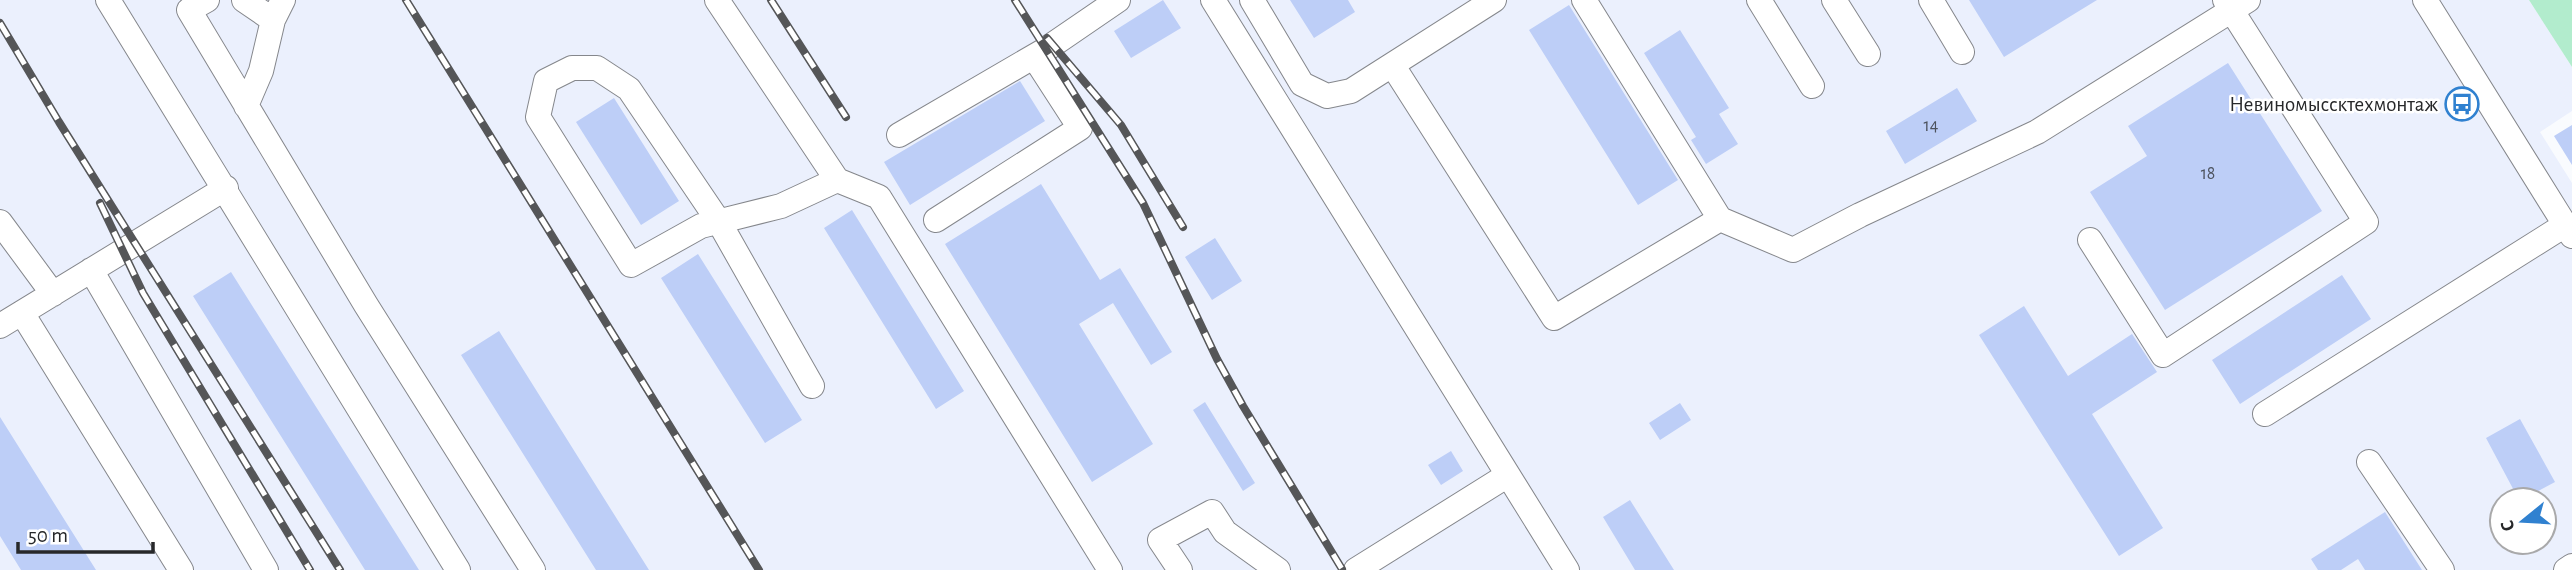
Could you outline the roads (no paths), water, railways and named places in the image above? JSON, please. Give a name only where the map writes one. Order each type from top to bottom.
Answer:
[{"type":"street","points":[[108,0],[226,188],[458,570]]},
{"type":"street","points":[[207,0],[189,10],[366,305],[533,570]]},
{"type":"street","points":[[244,0],[278,10],[261,71],[246,106]]},
{"type":"street","points":[[717,0],[837,180],[879,197],[1110,570]]},
{"type":"street","points":[[899,135],[1034,57],[1118,0]]},
{"type":"street","points":[[1213,0],[1567,570]]},
{"type":"street","points":[[1252,0],[1302,84],[1327,96],[1351,91],[1393,66],[1485,2]]},
{"type":"street","points":[[1584,0],[1720,219],[1793,250],[1860,215],[2037,132],[2235,4],[2366,222],[2163,355],[2090,240]]},
{"type":"street","points":[[1759,0],[1812,86]]},
{"type":"street","points":[[1834,0],[1868,54]]},
{"type":"street","points":[[1931,0],[1962,51]]},
{"type":"street","points":[[2265,414],[2569,231],[2426,0]]},
{"type":"street","points":[[936,220],[1080,128],[1034,57]]},
{"type":"street","points":[[1393,66],[1554,318],[1720,219]]},
{"type":"street","points":[[812,386],[719,222],[629,89],[597,68],[572,68],[546,81],[538,117],[631,265],[701,226],[719,222],[781,206],[837,180]]},
{"type":"street","points":[[0,327],[226,188]]},
{"type":"street","points":[[0,222],[53,294]]},
{"type":"street","points":[[91,270],[266,570]]},
{"type":"street","points":[[22,313],[181,570]]},
{"type":"street","points":[[2369,462],[2442,570]]},
{"type":"street","points":[[1356,570],[1508,475]]},
{"type":"street","points":[[1180,570],[1160,540],[1212,512],[1225,531],[1278,570]]},
{"type":"street","points":[[2566,570],[2572,566]]},
{"type":"railway","points":[[406,0],[759,570]]},
{"type":"railway","points":[[771,0],[846,117]]},
{"type":"railway","points":[[1015,0],[1143,203],[1217,359],[1342,569]]},
{"type":"railway","points":[[0,23],[59,122],[340,570]]},
{"type":"railway","points":[[1047,38],[1121,125],[1183,227]]},
{"type":"railway","points":[[100,203],[143,293],[310,570]]},
{"type":"place","name":"Невиномыссктехмонтаж","points":[[2462,104]]}]
